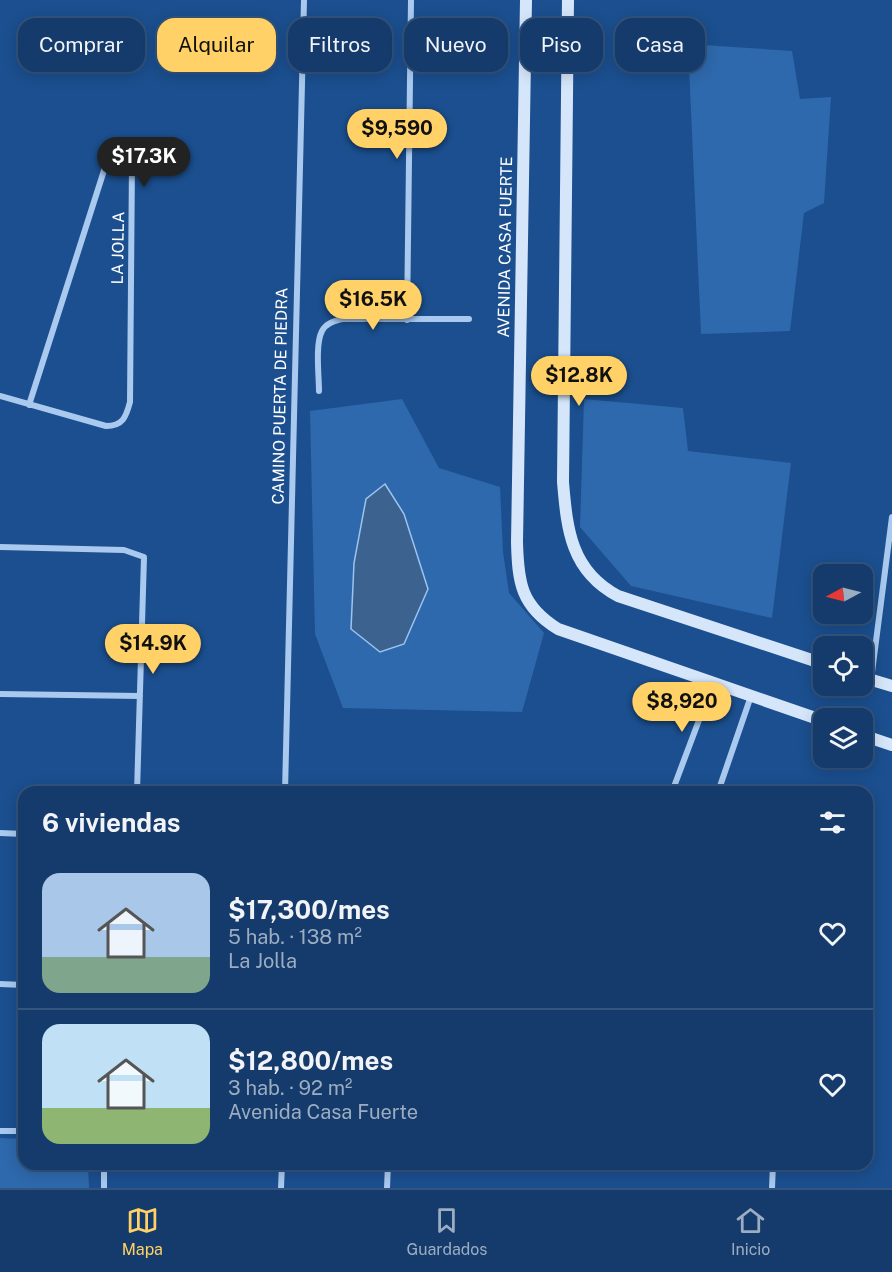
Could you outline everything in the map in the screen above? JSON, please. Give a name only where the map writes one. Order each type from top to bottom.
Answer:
[{"type":"street","name":"CAMINO PUERTA DE PIEDRA","points":[[285,786],[304,0]]},
{"type":"street","points":[[407,320],[411,0]]},
{"type":"street","name":"AVENIDA CASA FUERTE","points":[[526,0],[517,542],[517,569],[522,592],[530,606],[558,629],[813,717]]},
{"type":"street","points":[[568,0],[564,482],[570,535],[578,556],[602,587],[618,596],[813,660]]},
{"type":"street","name":"LA JOLLA","points":[[0,396],[29,405],[106,426],[114,426],[122,422],[127,414],[130,402],[132,161],[128,153],[123,150],[117,150],[108,158],[29,405]]},
{"type":"street","points":[[319,391],[319,342],[322,331],[331,322],[342,319],[469,319]]},
{"type":"street","points":[[873,649],[889,572],[892,517]]},
{"type":"street","points":[[0,547],[124,550],[144,557],[137,786]]},
{"type":"street","points":[[873,680],[892,687]]},
{"type":"street","points":[[674,786],[713,683]]},
{"type":"street","points":[[0,694],[140,696]]},
{"type":"street","points":[[720,786],[752,696]]},
{"type":"street","points":[[873,739],[892,745]]},
{"type":"street","points":[[0,833],[18,834]]},
{"type":"street","points":[[0,984],[18,985]]},
{"type":"street","points":[[0,1131],[18,1131]]},
{"type":"street","points":[[104,1170],[104,1188]]},
{"type":"street","points":[[281,1188],[282,1170]]},
{"type":"street","points":[[387,1188],[388,1170]]},
{"type":"street","points":[[772,1188],[773,1170]]},
{"type":"shaded area","points":[[705,45],[792,51],[800,99],[831,97],[824,203],[804,213],[790,331],[701,334],[689,72],[705,72]]},
{"type":"shaded area","points":[[402,399],[439,468],[500,487],[503,552],[509,593],[544,633],[522,712],[343,708],[315,634],[310,411]]},
{"type":"shaded area","points":[[584,399],[683,408],[688,451],[791,463],[772,618],[631,586],[580,527]]},
{"type":"shaded area","points":[[385,484],[404,514],[428,589],[404,644],[380,652],[351,629],[354,563],[366,499]]},
{"type":"shaded area","points":[[0,1138],[18,1139],[18,1170],[88,1170],[89,1188],[0,1188]]}]
